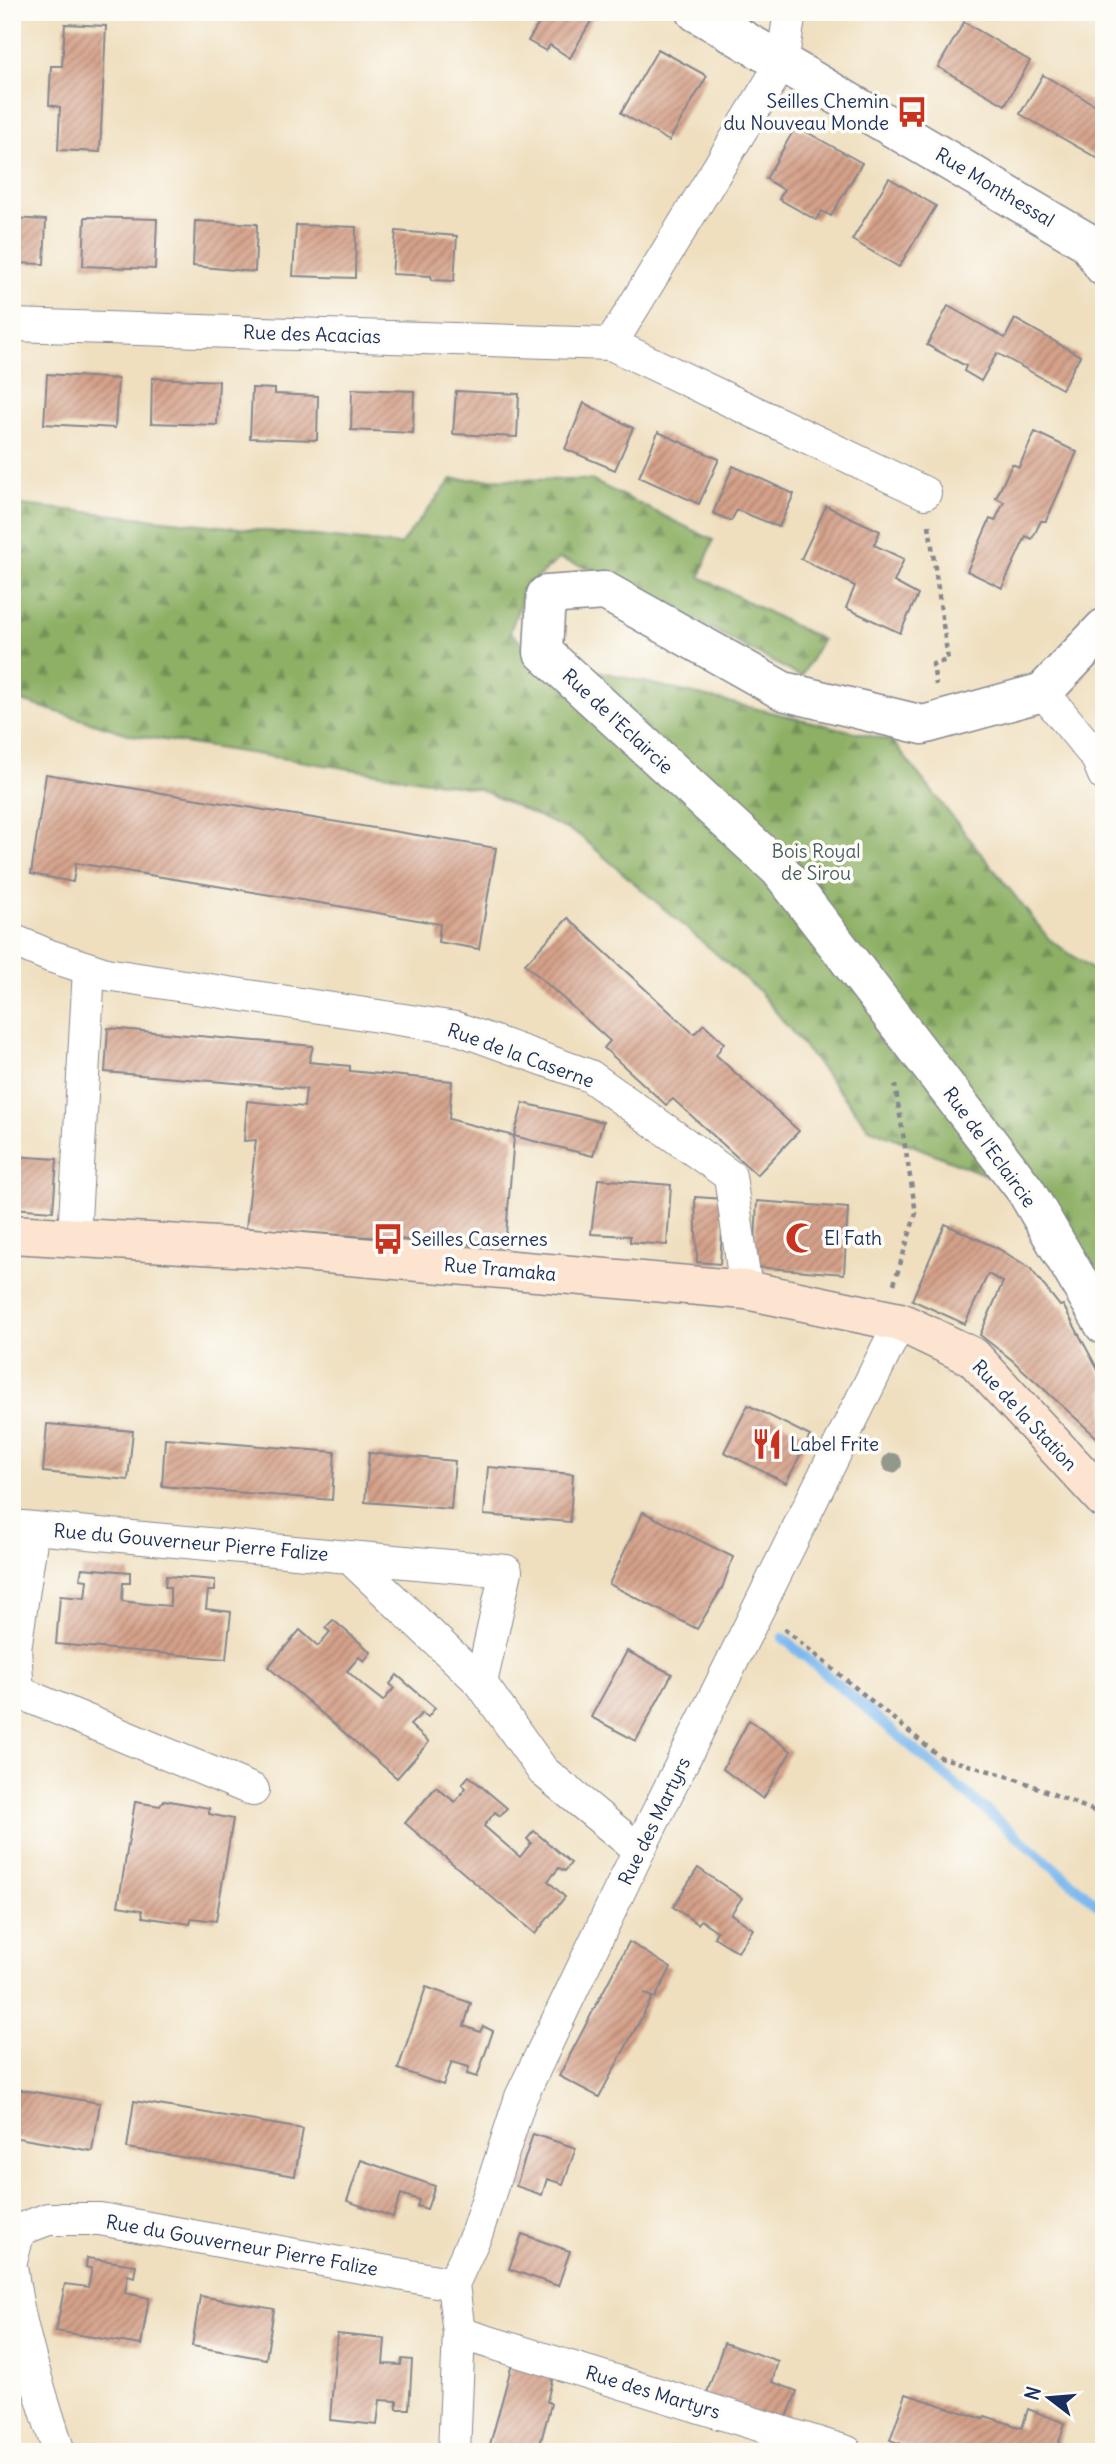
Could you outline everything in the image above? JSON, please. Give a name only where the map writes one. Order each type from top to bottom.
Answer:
[{"type":"main road","name":"Rue Tramaka","points":[[12,1234],[281,1250],[746,1290],[892,1321]]},
{"type":"main road","name":"Rue de la Station","points":[[892,1321],[973,1357],[1104,1499]]},
{"type":"street","name":"Rue Monthessal","points":[[696,12],[1087,242],[1104,267]]},
{"type":"street","points":[[611,344],[782,63],[790,12]]},
{"type":"street","name":"Rue des Acacias","points":[[12,325],[611,344],[925,493]]},
{"type":"street","name":"Rue de l'Eclaircie","points":[[1043,692],[923,725],[783,691],[605,591],[546,595],[543,652],[779,869],[1026,1191],[1104,1325]]},
{"type":"street","points":[[1104,628],[1043,692],[1097,758],[1104,775]]},
{"type":"street","name":"Rue de la Caserne","points":[[12,940],[50,956],[106,974],[456,1028],[590,1076],[730,1176],[746,1290]]},
{"type":"street","points":[[74,1238],[89,969]]},
{"type":"street","name":"Rue des Martyrs","points":[[453,2284],[477,2232],[521,2097],[639,1850],[759,1609],[892,1321]]},
{"type":"street","name":"Rue du Gouverneur Pierre Falize","points":[[253,1790],[18,1692],[15,1649],[22,1527],[506,1571],[481,1683]]},
{"type":"street","name":"Rue du Gouverneur Pierre Falize","points":[[349,1557],[481,1683],[543,1771],[639,1850]]},
{"type":"street","name":"Rue du Gouverneur Pierre Falize","points":[[12,2258],[19,2230],[48,2219],[100,2219],[453,2284]]},
{"type":"street","points":[[12,2272],[17,2309],[34,2375],[59,2452]]},
{"type":"street","points":[[453,2284],[459,2333],[454,2452]]},
{"type":"street","name":"Rue des Martyrs","points":[[459,2333],[847,2452]]},
{"type":"path","points":[[925,493],[948,660],[933,664],[942,720]]},
{"type":"path","points":[[892,1321],[916,1213],[895,1082]]},
{"type":"path","points":[[759,1609],[940,1757],[1014,1778],[1104,1815]]},
{"type":"green space","name":"Bois Royal de Sirou","points":[[452,479],[591,480],[713,540],[700,577],[822,640],[801,677],[612,575],[559,559],[526,587],[510,632],[535,656],[892,741],[1049,939],[1104,978],[1104,1325],[1026,1191],[869,1128],[759,991],[579,835],[479,789],[132,735],[12,698],[12,504],[400,545]]},
{"type":"building","points":[[546,12],[596,12],[570,58],[550,45],[546,51],[528,41]]},
{"type":"building","points":[[964,22],[1030,61],[1005,105],[938,67]]},
{"type":"building","points":[[65,24],[106,26],[100,152],[58,150],[60,107],[49,105],[51,66],[62,66]]},
{"type":"building","points":[[658,49],[707,76],[669,141],[621,113]]},
{"type":"building","points":[[1043,75],[1104,110],[1104,162],[1020,114]]},
{"type":"building","points":[[796,126],[862,163],[831,216],[822,211],[816,220],[779,199],[784,190],[766,179]]},
{"type":"building","points":[[889,178],[936,206],[899,267],[852,240]]},
{"type":"building","points":[[85,217],[157,219],[155,269],[83,266]]},
{"type":"building","points":[[12,218],[46,220],[44,264],[12,263]]},
{"type":"building","points":[[195,221],[257,224],[255,272],[193,266]]},
{"type":"building","points":[[296,225],[356,227],[355,278],[293,276]]},
{"type":"building","points":[[396,231],[457,236],[454,281],[432,280],[431,276],[392,274]]},
{"type":"building","points":[[948,306],[1005,338],[1015,319],[1080,356],[1062,389],[997,353],[981,381],[964,371],[966,366],[927,345]]},
{"type":"building","points":[[47,374],[118,379],[115,428],[44,424]]},
{"type":"building","points":[[152,378],[219,381],[217,425],[151,423]]},
{"type":"building","points":[[252,388],[275,389],[275,394],[318,396],[317,440],[250,438]]},
{"type":"building","points":[[352,389],[414,391],[413,433],[351,430]]},
{"type":"building","points":[[456,391],[519,394],[517,437],[453,434]]},
{"type":"building","points":[[584,403],[633,428],[615,470],[565,449]]},
{"type":"building","points":[[658,432],[719,459],[699,504],[639,477]]},
{"type":"building","points":[[1035,432],[1077,452],[1046,521],[1041,521],[1032,539],[1026,536],[1002,588],[967,571],[990,519],[995,521],[1004,502],[996,498],[1012,464],[1019,467]]},
{"type":"building","points":[[733,466],[794,494],[779,527],[737,510],[731,521],[713,513]]},
{"type":"building","points":[[826,506],[880,531],[874,545],[904,559],[894,582],[918,595],[900,633],[846,608],[855,586],[801,559]]},
{"type":"building","points":[[46,774],[496,848],[479,949],[438,942],[440,924],[338,906],[76,863],[73,882],[31,874]]},
{"type":"building","points":[[568,918],[694,1034],[704,1024],[724,1043],[716,1055],[799,1131],[757,1175],[673,1099],[666,1105],[604,1048],[610,1041],[525,964]]},
{"type":"building","points":[[108,1028],[313,1046],[309,1062],[350,1066],[350,1071],[452,1081],[449,1119],[514,1136],[505,1247],[246,1228],[256,1140],[244,1141],[247,1101],[304,1107],[306,1089],[105,1072]]},
{"type":"building","points":[[523,1103],[603,1122],[593,1156],[514,1136]]},
{"type":"building","points":[[13,1156],[57,1159],[53,1211],[12,1208]]},
{"type":"building","points":[[598,1179],[671,1185],[667,1245],[630,1242],[630,1236],[591,1234]]},
{"type":"building","points":[[695,1197],[724,1199],[720,1264],[697,1262]]},
{"type":"building","name":"El Fath","points":[[757,1201],[848,1208],[844,1274],[754,1267]]},
{"type":"building","points":[[945,1224],[997,1248],[1030,1268],[1060,1306],[1063,1305],[1104,1381],[1104,1444],[1012,1360],[980,1335],[1003,1282],[988,1274],[965,1324],[912,1300]]},
{"type":"building","name":"Label Frite","points":[[748,1405],[810,1436],[786,1483],[724,1452]]},
{"type":"building","points":[[47,1424],[133,1431],[128,1480],[43,1472]]},
{"type":"building","points":[[165,1438],[335,1452],[332,1500],[162,1486]]},
{"type":"building","points":[[369,1453],[455,1461],[451,1509],[365,1502]]},
{"type":"building","points":[[488,1467],[573,1474],[570,1522],[484,1515]]},
{"type":"building","points":[[643,1512],[733,1557],[722,1588],[697,1629],[609,1584]]},
{"type":"building","points":[[82,1568],[130,1572],[130,1583],[123,1583],[122,1601],[147,1604],[170,1606],[170,1587],[165,1587],[166,1576],[215,1580],[215,1591],[208,1591],[206,1609],[231,1612],[226,1659],[56,1644],[60,1596],[85,1598],[87,1580],[80,1579]]},
{"type":"building","points":[[333,1620],[371,1652],[364,1661],[359,1657],[347,1671],[365,1687],[383,1701],[394,1688],[390,1684],[397,1675],[435,1708],[428,1717],[422,1713],[410,1725],[429,1742],[397,1778],[268,1667],[300,1630],[318,1646],[330,1632],[325,1628]]},
{"type":"building","points":[[627,1651],[672,1674],[636,1741],[591,1717]]},
{"type":"building","points":[[749,1720],[791,1751],[763,1799],[723,1769]]},
{"type":"building","points":[[469,1776],[507,1808],[500,1816],[495,1812],[484,1826],[520,1857],[531,1843],[527,1839],[534,1831],[571,1863],[565,1871],[559,1868],[548,1881],[565,1897],[535,1934],[405,1823],[436,1787],[455,1802],[466,1788],[462,1784]]},
{"type":"building","points":[[164,1800],[209,1808],[209,1814],[233,1819],[216,1921],[192,1918],[190,1924],[143,1917],[142,1910],[118,1906],[135,1802],[160,1806]]},
{"type":"building","points":[[698,1868],[742,1898],[731,1914],[753,1929],[738,1952],[714,1937],[717,1931],[701,1920],[698,1924],[673,1907]]},
{"type":"building","points":[[629,1942],[671,1968],[655,1998],[644,1993],[652,1998],[599,2097],[559,2076]]},
{"type":"building","points":[[426,1987],[471,2003],[464,2026],[480,2032],[483,2026],[493,2031],[477,2077],[467,2074],[469,2067],[452,2062],[443,2085],[398,2069]]},
{"type":"building","points":[[16,2089],[100,2103],[92,2151],[12,2137],[12,2111]]},
{"type":"building","points":[[134,2101],[303,2129],[295,2176],[127,2148]]},
{"type":"building","points":[[533,2134],[576,2148],[563,2184],[547,2179],[542,2195],[516,2186]]},
{"type":"building","points":[[361,2160],[435,2186],[427,2209],[417,2206],[419,2200],[401,2194],[393,2217],[347,2201]]},
{"type":"building","points":[[522,2234],[570,2251],[558,2286],[509,2269]]},
{"type":"building","points":[[87,2258],[136,2265],[134,2277],[128,2275],[125,2293],[149,2298],[141,2345],[56,2331],[65,2284],[88,2287],[92,2269],[86,2267]]},
{"type":"building","points":[[200,2296],[274,2309],[266,2359],[192,2346]]},
{"type":"building","points":[[337,2334],[385,2339],[383,2364],[401,2365],[402,2359],[412,2360],[409,2409],[397,2409],[397,2401],[380,2400],[377,2425],[330,2420]]},
{"type":"building","points":[[724,2343],[778,2361],[772,2382],[797,2391],[785,2423],[706,2396]]},
{"type":"building","points":[[512,2364],[553,2376],[547,2401],[551,2404],[538,2452],[488,2452]]},
{"type":"building","points":[[906,2394],[983,2419],[985,2416],[1022,2428],[1028,2409],[1065,2423],[1056,2452],[924,2452],[890,2440]]},
{"type":"waterway","points":[[783,1638],[1104,1910]]},
{"type":"place","name":"Seilles Chemin du Nouveau Monde","points":[[912,112]]},
{"type":"place","name":"El Fath","points":[[801,1238]]},
{"type":"place","name":"Seilles Casernes","points":[[388,1239]]},
{"type":"place","name":"Label Frite","points":[[767,1444]]}]
